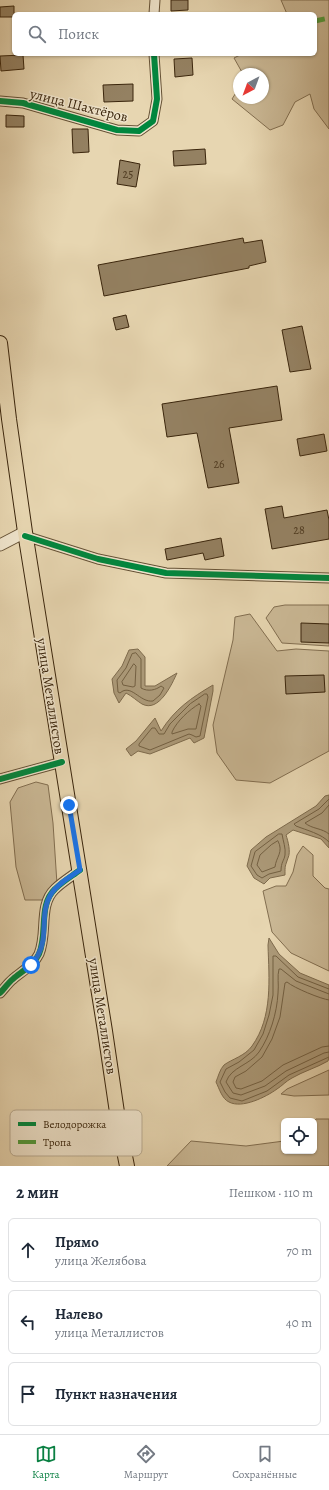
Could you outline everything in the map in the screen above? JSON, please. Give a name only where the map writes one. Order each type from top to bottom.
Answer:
[{"type":"main road","name":"улица Металлистов","points":[[1,352],[2,373],[25,534],[80,870],[117,1110]]},
{"type":"main road","name":"улица Металлистов","points":[[125,1156],[127,1166]]},
{"type":"street","points":[[154,12],[155,0]]},
{"type":"street","name":"улица Шахтёров","points":[[0,101],[23,103],[117,130],[139,131],[153,121],[157,99],[154,56]]},
{"type":"street","points":[[0,545],[25,534],[98,558],[166,573],[329,578]]},
{"type":"street","points":[[0,779],[62,762]]},
{"type":"street","points":[[0,993],[11,981],[31,965],[39,955],[45,932],[44,913],[47,901],[55,889],[80,870]]},
{"type":"shaded area","points":[[281,0],[329,0],[329,129],[314,109],[310,94],[295,102],[283,125],[270,130],[238,104],[269,104],[269,68],[240,68],[234,58],[238,56],[317,56],[317,12],[286,12]]},
{"type":"shaded area","points":[[285,605],[329,605],[329,646],[282,643],[266,618],[274,607]]},
{"type":"shaded area","points":[[250,614],[277,651],[296,649],[329,651],[329,751],[270,783],[236,780],[217,753],[213,725],[233,640],[235,617]]},
{"type":"shaded area","points":[[36,782],[48,785],[53,823],[57,884],[42,900],[25,900],[16,867],[10,802],[18,788]]},
{"type":"shaded area","points":[[303,846],[313,855],[313,876],[325,888],[329,889],[329,971],[291,953],[272,932],[263,891],[276,886],[286,886],[293,872],[297,855]]},
{"type":"shaded area","points":[[329,1070],[329,1095],[294,1096],[281,1094],[287,1089]]},
{"type":"shaded area","points":[[317,1119],[329,1119],[329,1166],[167,1166],[191,1141],[246,1146],[281,1141],[281,1154],[317,1154]]},
{"type":"water","points":[[138,649],[145,657],[145,686],[155,686],[177,673],[164,696],[159,701],[148,706],[142,704],[126,693],[119,703],[114,693],[112,679],[122,666],[129,650]]},
{"type":"water","points":[[213,685],[204,738],[194,743],[190,738],[150,754],[138,751],[131,756],[126,749],[136,741],[155,718],[161,731],[178,710]]},
{"type":"water","points":[[329,795],[329,848],[321,839],[293,830],[286,835],[289,856],[285,866],[285,875],[270,878],[264,884],[254,878],[247,866],[251,850],[266,837],[316,806],[325,796]]},
{"type":"water","points":[[269,938],[279,954],[300,973],[329,985],[329,1057],[328,1061],[290,1079],[267,1095],[247,1103],[234,1104],[224,1098],[216,1082],[224,1065],[242,1055],[252,1046],[264,1023],[267,1010],[269,984]]},
{"type":"building","points":[[171,0],[188,0],[188,10],[171,11]]},
{"type":"building","points":[[14,6],[12,17],[0,17],[0,7]]},
{"type":"building","points":[[0,56],[23,56],[24,69],[1,71]]},
{"type":"building","points":[[192,58],[193,75],[175,77],[174,59]]},
{"type":"building","points":[[133,84],[133,101],[104,102],[103,85]]},
{"type":"building","points":[[6,115],[24,116],[24,127],[6,127]]},
{"type":"building","points":[[72,129],[88,129],[89,152],[73,153]]},
{"type":"building","points":[[205,149],[206,164],[174,166],[173,151]]},
{"type":"building","points":[[120,160],[140,164],[136,187],[117,184]]},
{"type":"building","points":[[243,238],[244,243],[262,240],[266,262],[249,266],[249,268],[104,296],[98,265]]},
{"type":"building","points":[[126,315],[129,327],[116,330],[113,318]]},
{"type":"building","points":[[302,326],[311,369],[290,372],[282,330]]},
{"type":"building","points":[[277,386],[282,420],[229,428],[239,483],[208,488],[197,433],[167,437],[162,404]]},
{"type":"building","points":[[324,434],[327,451],[300,456],[297,439]]},
{"type":"building","points":[[282,506],[284,518],[327,510],[329,520],[329,539],[272,549],[265,509]]},
{"type":"building","points":[[221,538],[224,556],[205,560],[203,553],[167,560],[165,549]]},
{"type":"building","points":[[301,623],[329,624],[329,643],[301,642]]},
{"type":"building","points":[[324,675],[325,692],[286,694],[285,676]]},
{"type":"marked path","points":[[317,21],[329,18]]},
{"type":"cycle path","points":[[0,101],[23,103],[117,130],[139,131],[153,121],[157,99],[154,56]]},
{"type":"cycle path","points":[[25,536],[98,559],[166,573],[329,578]]},
{"type":"cycle path","points":[[0,779],[62,762]]},
{"type":"cycle path","points":[[0,993],[37,958],[42,946],[45,911],[50,896],[58,886],[80,870]]},
{"type":"route","points":[[31,965],[39,955],[43,941],[45,932],[44,913],[47,901],[55,889],[80,870],[69,805]]}]
